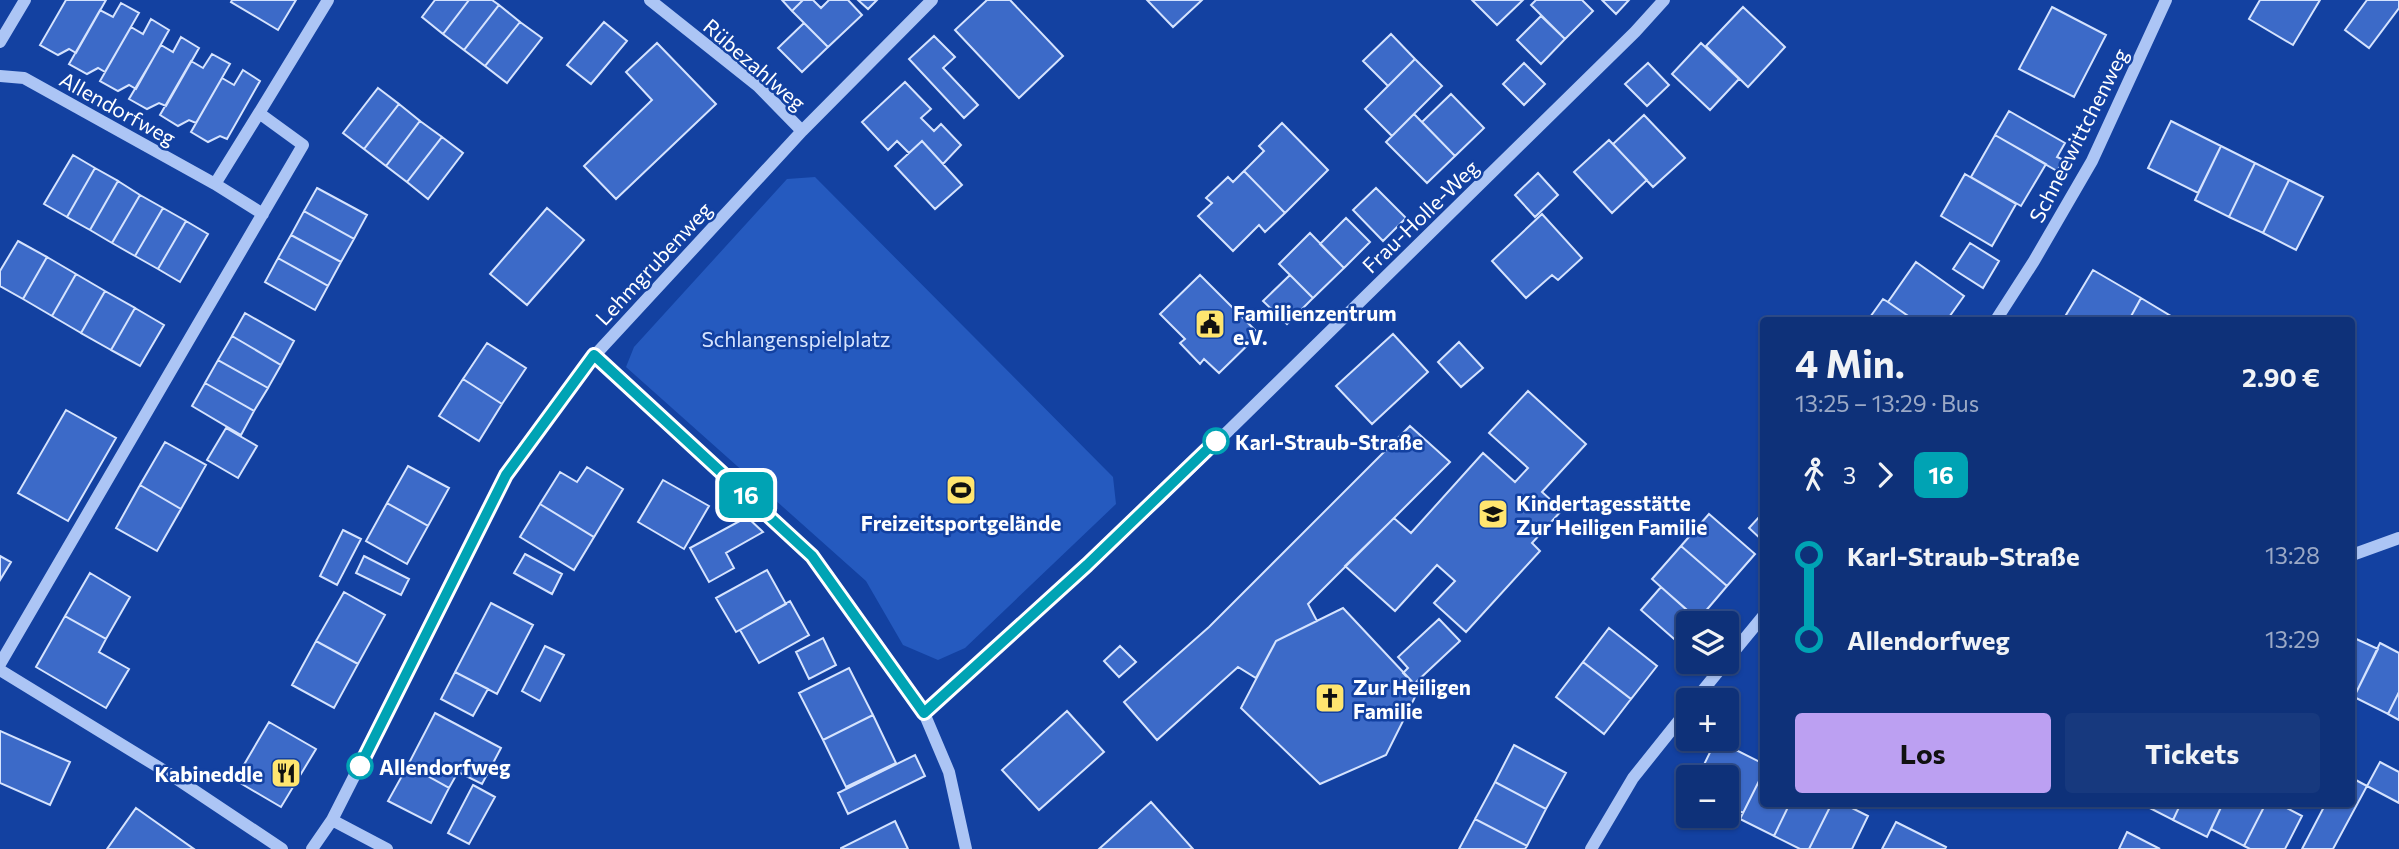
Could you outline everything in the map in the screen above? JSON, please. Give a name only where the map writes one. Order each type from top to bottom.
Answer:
[{"type":"street","points":[[0,42],[24,0]]},
{"type":"street","points":[[215,184],[328,0]]},
{"type":"street","name":"Rübezahlweg","points":[[650,0],[758,86],[802,131]]},
{"type":"street","name":"Lehmgrubenweg","points":[[312,849],[332,820],[506,475],[594,355],[802,131],[932,0]]},
{"type":"street","name":"Frau-Holle-Weg","points":[[924,713],[1160,498],[1664,0]]},
{"type":"street","name":"Schneewittchenweg","points":[[1998,317],[2092,161],[2166,0]]},
{"type":"street","name":"Allendorfweg","points":[[0,76],[24,78],[215,184],[263,214]]},
{"type":"street","points":[[0,664],[303,145],[259,113]]},
{"type":"street","points":[[594,355],[812,556],[924,713],[949,772],[966,849]]},
{"type":"street","points":[[2355,554],[2399,538]]},
{"type":"street","points":[[1739,646],[1760,620]]},
{"type":"street","points":[[0,670],[168,774],[282,849]]},
{"type":"street","points":[[1705,688],[1716,674]]},
{"type":"street","points":[[1591,849],[1633,778],[1676,724]]},
{"type":"street","points":[[332,820],[387,849]]},
{"type":"green space","name":"Schlangenspielplatz","points":[[815,177],[1113,477],[1116,504],[965,648],[938,660],[903,645],[866,581],[626,367],[634,347],[787,179]]},
{"type":"building","points":[[66,0],[106,0],[76,53],[69,49],[58,55],[40,45]]},
{"type":"building","points":[[296,0],[278,30],[231,2]]},
{"type":"building","points":[[435,0],[469,0],[443,34],[422,17]]},
{"type":"building","points":[[469,0],[492,0],[499,5],[464,50],[443,34]]},
{"type":"building","points":[[782,0],[803,0],[792,11]]},
{"type":"building","points":[[803,0],[813,0],[821,8],[829,0],[848,0],[862,15],[828,47],[792,11]]},
{"type":"building","points":[[858,0],[877,0],[868,9]]},
{"type":"building","points":[[987,0],[1010,0],[1063,56],[1019,98],[955,30]]},
{"type":"building","points":[[1147,0],[1202,0],[1173,27]]},
{"type":"building","points":[[1472,0],[1523,0],[1497,25]]},
{"type":"building","points":[[1536,0],[1582,0],[1593,11],[1565,39],[1531,5]]},
{"type":"building","points":[[1602,0],[1629,0],[1616,14]]},
{"type":"building","points":[[2260,0],[2320,0],[2293,45],[2249,19]]},
{"type":"building","points":[[2367,0],[2399,0],[2399,8],[2369,48],[2345,30]]},
{"type":"building","points":[[121,3],[139,13],[105,72],[98,68],[87,74],[69,64],[100,10],[113,17]]},
{"type":"building","points":[[499,5],[520,22],[485,66],[464,50]]},
{"type":"building","points":[[1743,7],[1785,47],[1748,87],[1706,46]]},
{"type":"building","points":[[2052,7],[2106,35],[2074,97],[2019,69]]},
{"type":"building","points":[[1541,16],[1565,39],[1541,64],[1517,40]]},
{"type":"building","points":[[151,19],[169,30],[136,89],[129,85],[118,91],[100,81],[131,27],[143,34]]},
{"type":"building","points":[[520,22],[542,38],[507,83],[485,66]]},
{"type":"building","points":[[604,22],[627,41],[591,84],[567,65]]},
{"type":"building","points":[[804,23],[828,47],[802,72],[778,48]]},
{"type":"building","points":[[1391,34],[1415,59],[1388,86],[1363,61]]},
{"type":"building","points":[[934,36],[955,57],[943,68],[978,105],[964,118],[909,59]]},
{"type":"building","points":[[181,37],[199,48],[166,106],[159,103],[147,109],[129,99],[161,45],[173,52]]},
{"type":"building","points":[[657,43],[716,104],[616,199],[584,166],[652,100],[626,72]]},
{"type":"building","points":[[1701,43],[1739,79],[1710,110],[1672,74]]},
{"type":"building","points":[[212,54],[230,64],[196,123],[189,120],[178,126],[160,115],[191,61],[203,68]]},
{"type":"building","points":[[1415,59],[1442,86],[1392,136],[1365,109]]},
{"type":"building","points":[[1524,63],[1545,84],[1524,105],[1503,84]]},
{"type":"building","points":[[1648,63],[1669,85],[1647,106],[1625,84]]},
{"type":"building","points":[[243,70],[260,81],[227,139],[220,136],[208,142],[191,132],[222,78],[234,85]]},
{"type":"building","points":[[905,82],[931,109],[921,118],[934,131],[941,124],[961,145],[943,164],[922,141],[909,153],[897,141],[888,150],[862,122]]},
{"type":"building","points":[[378,88],[399,104],[364,149],[343,133]]},
{"type":"building","points":[[1451,94],[1484,128],[1455,156],[1422,122]]},
{"type":"building","points":[[399,104],[420,121],[386,166],[364,149]]},
{"type":"building","points":[[2009,111],[2065,143],[2057,157],[2064,160],[2057,171],[1995,135]]},
{"type":"building","points":[[1414,114],[1455,156],[1427,183],[1386,142]]},
{"type":"building","points":[[1644,115],[1685,158],[1653,187],[1613,144]]},
{"type":"building","points":[[420,121],[442,137],[407,182],[386,166]]},
{"type":"building","points":[[2171,121],[2221,146],[2198,193],[2148,168]]},
{"type":"building","points":[[1282,123],[1328,170],[1285,213],[1244,171],[1264,151],[1259,146]]},
{"type":"building","points":[[1995,135],[2046,164],[2021,206],[1971,177]]},
{"type":"building","points":[[442,137],[463,153],[428,199],[407,182]]},
{"type":"building","points":[[1609,140],[1647,180],[1612,213],[1574,172]]},
{"type":"building","points":[[922,141],[962,185],[935,209],[895,166]]},
{"type":"building","points":[[2221,146],[2255,163],[2229,217],[2195,200]]},
{"type":"building","points":[[73,155],[95,168],[67,217],[44,204]]},
{"type":"building","points":[[2255,163],[2289,180],[2263,233],[2229,217]]},
{"type":"building","points":[[95,168],[118,181],[90,230],[67,217]]},
{"type":"building","points":[[1244,171],[1285,213],[1265,232],[1259,225],[1233,251],[1198,216],[1212,203],[1206,198],[1228,177],[1233,182]]},
{"type":"building","points":[[1538,173],[1558,195],[1535,217],[1515,195]]},
{"type":"building","points":[[1965,174],[2016,204],[1992,246],[1941,216]]},
{"type":"building","points":[[2289,180],[2323,197],[2296,250],[2263,233]]},
{"type":"building","points":[[118,181],[140,195],[112,243],[90,230]]},
{"type":"building","points":[[317,188],[367,215],[354,239],[304,211]]},
{"type":"building","points":[[1376,188],[1406,218],[1383,241],[1353,210]]},
{"type":"building","points":[[140,195],[163,208],[135,256],[112,243]]},
{"type":"building","points":[[163,208],[186,221],[158,269],[135,256]]},
{"type":"building","points":[[547,208],[584,240],[527,305],[490,274]]},
{"type":"building","points":[[304,211],[354,239],[341,262],[291,235]]},
{"type":"building","points":[[1542,214],[1582,258],[1558,280],[1552,275],[1526,298],[1492,261]]},
{"type":"building","points":[[1346,218],[1370,242],[1344,268],[1320,244]]},
{"type":"building","points":[[186,221],[208,234],[180,282],[158,269]]},
{"type":"building","points":[[1310,233],[1344,268],[1313,298],[1279,264]]},
{"type":"building","points":[[291,235],[341,262],[328,286],[278,258]]},
{"type":"building","points":[[18,241],[47,257],[23,299],[0,286],[0,271]]},
{"type":"building","points":[[1970,243],[1999,261],[1983,288],[1953,269]]},
{"type":"building","points":[[47,257],[76,274],[52,316],[23,299]]},
{"type":"building","points":[[278,258],[328,286],[315,310],[265,282]]},
{"type":"building","points":[[1916,262],[1964,296],[1949,317],[1910,317],[1888,302]]},
{"type":"building","points":[[2093,270],[2141,298],[2131,317],[2066,315]]},
{"type":"building","points":[[76,274],[105,291],[81,333],[52,316]]},
{"type":"building","name":"Familienzentrum e.V.","points":[[1200,275],[1259,334],[1219,373],[1204,359],[1200,364],[1180,343],[1185,339],[1160,314]]},
{"type":"building","points":[[1290,275],[1313,298],[1287,324],[1263,301]]},
{"type":"building","points":[[105,291],[135,308],[111,350],[81,333]]},
{"type":"building","points":[[2141,298],[2172,317],[2131,317]]},
{"type":"building","points":[[1883,299],[1910,317],[1870,317]]},
{"type":"building","points":[[135,308],[164,325],[140,366],[111,350]]},
{"type":"building","points":[[245,313],[294,341],[281,365],[232,336]]},
{"type":"building","points":[[1393,334],[1428,372],[1372,424],[1336,386]]},
{"type":"building","points":[[232,336],[281,365],[268,388],[218,360]]},
{"type":"building","points":[[1459,342],[1483,368],[1461,387],[1438,362]]},
{"type":"building","points":[[487,343],[526,368],[502,404],[463,379]]},
{"type":"building","points":[[218,360],[268,388],[254,411],[205,383]]},
{"type":"building","points":[[463,379],[502,404],[479,441],[439,416]]},
{"type":"building","points":[[205,383],[254,411],[241,435],[192,406]]},
{"type":"building","name":"Kindertagesstätte Zur Heiligen Familie","points":[[1528,391],[1586,444],[1542,492],[1562,510],[1532,543],[1540,551],[1466,632],[1434,603],[1455,581],[1437,565],[1395,611],[1345,566],[1394,518],[1411,533],[1483,453],[1515,482],[1528,468],[1489,433]]},
{"type":"building","points":[[66,410],[116,438],[68,521],[18,493]]},
{"type":"building","points":[[1410,426],[1450,462],[1308,604],[1317,621],[1276,641],[1256,678],[1238,667],[1157,740],[1124,702],[1209,627]]},
{"type":"building","points":[[226,428],[257,446],[238,478],[207,460]]},
{"type":"building","points":[[165,442],[206,465],[181,509],[140,485]]},
{"type":"building","points":[[408,466],[449,488],[428,526],[387,503]]},
{"type":"building","points":[[587,467],[623,489],[594,537],[540,504],[560,472],[577,482]]},
{"type":"building","points":[[663,480],[709,506],[684,549],[638,522]]},
{"type":"building","points":[[140,485],[181,509],[157,551],[116,528]]},
{"type":"building","points":[[387,503],[428,526],[407,564],[366,541]]},
{"type":"building","points":[[540,504],[594,537],[574,570],[520,537]]},
{"type":"building","points":[[1709,514],[1755,554],[1727,586],[1681,546]]},
{"type":"building","points":[[747,517],[763,532],[726,553],[734,568],[709,582],[690,548]]},
{"type":"building","points":[[1760,518],[1760,538],[1749,528]]},
{"type":"building","points":[[343,530],[361,539],[337,585],[320,576]]},
{"type":"building","points":[[1681,546],[1727,586],[1706,611],[1688,611],[1652,579]]},
{"type":"building","points":[[525,554],[562,574],[552,594],[514,573]]},
{"type":"building","points":[[0,556],[11,562],[0,580]]},
{"type":"building","points":[[364,556],[409,579],[401,595],[356,573]]},
{"type":"building","points":[[767,570],[786,604],[736,632],[716,598]]},
{"type":"building","points":[[90,573],[130,597],[106,639],[65,616]]},
{"type":"building","points":[[1661,587],[1688,611],[1676,611],[1676,641],[1641,610]]},
{"type":"building","points":[[344,592],[385,615],[358,664],[316,641]]},
{"type":"building","points":[[790,601],[809,635],[759,663],[740,630]]},
{"type":"building","points":[[491,603],[533,625],[497,694],[455,672]]},
{"type":"building","name":"Zur Heiligen Familie","points":[[1343,608],[1419,689],[1386,755],[1320,784],[1241,708],[1276,641]]},
{"type":"building","points":[[65,616],[106,639],[99,652],[129,669],[106,708],[36,667]]},
{"type":"building","points":[[1439,619],[1460,641],[1414,684],[1403,673],[1408,668],[1398,657]]},
{"type":"building","points":[[1609,628],[1657,666],[1631,699],[1583,662]]},
{"type":"building","points":[[823,638],[836,665],[809,679],[796,652]]},
{"type":"building","points":[[2355,638],[2378,649],[2355,695]]},
{"type":"building","points":[[316,641],[358,664],[334,708],[292,685]]},
{"type":"building","points":[[2380,643],[2399,653],[2399,692],[2388,714],[2355,698]]},
{"type":"building","points":[[545,646],[564,655],[540,701],[522,691]]},
{"type":"building","points":[[1120,646],[1136,662],[1119,677],[1104,661]]},
{"type":"building","points":[[1583,662],[1631,699],[1604,734],[1556,697]]},
{"type":"building","points":[[849,668],[873,715],[823,740],[799,693]]},
{"type":"building","points":[[455,672],[488,689],[473,716],[441,699]]},
{"type":"building","points":[[2399,692],[2399,720],[2388,714]]},
{"type":"building","points":[[1067,711],[1104,752],[1039,810],[1002,770]]},
{"type":"building","points":[[435,713],[501,748],[482,784],[458,772],[449,788],[408,765]]},
{"type":"building","points":[[873,715],[896,763],[846,787],[823,740]]},
{"type":"building","points":[[269,722],[316,749],[281,807],[235,780]]},
{"type":"building","points":[[0,731],[70,762],[50,805],[0,783]]},
{"type":"building","points":[[1514,745],[1566,773],[1546,809],[1495,782]]},
{"type":"building","points":[[1711,751],[1738,751],[1760,762],[1760,779],[1743,813],[1739,811],[1739,765],[1704,765]]},
{"type":"building","points":[[915,755],[925,776],[848,814],[838,793]]},
{"type":"building","points":[[2380,762],[2399,772],[2399,803],[2367,786]]},
{"type":"building","points":[[408,765],[449,788],[431,823],[388,801]]},
{"type":"building","points":[[1760,779],[1760,807],[1788,807],[1774,836],[1740,819]]},
{"type":"building","points":[[2355,780],[2367,786],[2333,849],[2302,849],[2324,807],[2355,807]]},
{"type":"building","points":[[1495,782],[1546,809],[1527,846],[1475,819]]},
{"type":"building","points":[[473,785],[495,797],[469,844],[448,833]]},
{"type":"building","points":[[1151,802],[1193,849],[1099,849]]},
{"type":"building","points":[[1788,807],[1830,807],[1809,849],[1800,849],[1774,836]]},
{"type":"building","points":[[1830,807],[1850,807],[1868,816],[1852,849],[1809,849]]},
{"type":"building","points":[[2148,807],[2179,807],[2173,820]]},
{"type":"building","points":[[2179,807],[2221,807],[2207,837],[2173,820]]},
{"type":"building","points":[[2221,807],[2264,807],[2244,846],[2211,829]]},
{"type":"building","points":[[2264,807],[2285,807],[2302,816],[2285,849],[2250,849],[2244,846]]},
{"type":"building","points":[[136,808],[194,849],[107,849]]},
{"type":"building","points":[[1475,819],[1527,846],[1525,849],[1459,849]]},
{"type":"building","points":[[895,821],[908,849],[841,849],[841,848]]},
{"type":"building","points":[[1896,822],[1946,847],[1945,849],[1882,849]]},
{"type":"building","points":[[2127,832],[2160,849],[2119,849]]},
{"type":"bus line","name":"16","points":[[360,766],[506,475],[594,355],[812,556],[924,713],[1160,498],[1216,441]]},
{"type":"place","name":"Familienzentrum e.V.","points":[[1210,324]]},
{"type":"place","name":"Karl-Straub-Straße","points":[[1216,441]]},
{"type":"place","name":"Freizeitsportgelände","points":[[961,490]]},
{"type":"place","name":"Kindertagesstätte Zur Heiligen Familie","points":[[1493,514]]},
{"type":"place","name":"Zur Heiligen Familie","points":[[1330,698]]},
{"type":"place","name":"Allendorfweg","points":[[360,766]]},
{"type":"place","name":"Kabineddle","points":[[286,773]]}]
